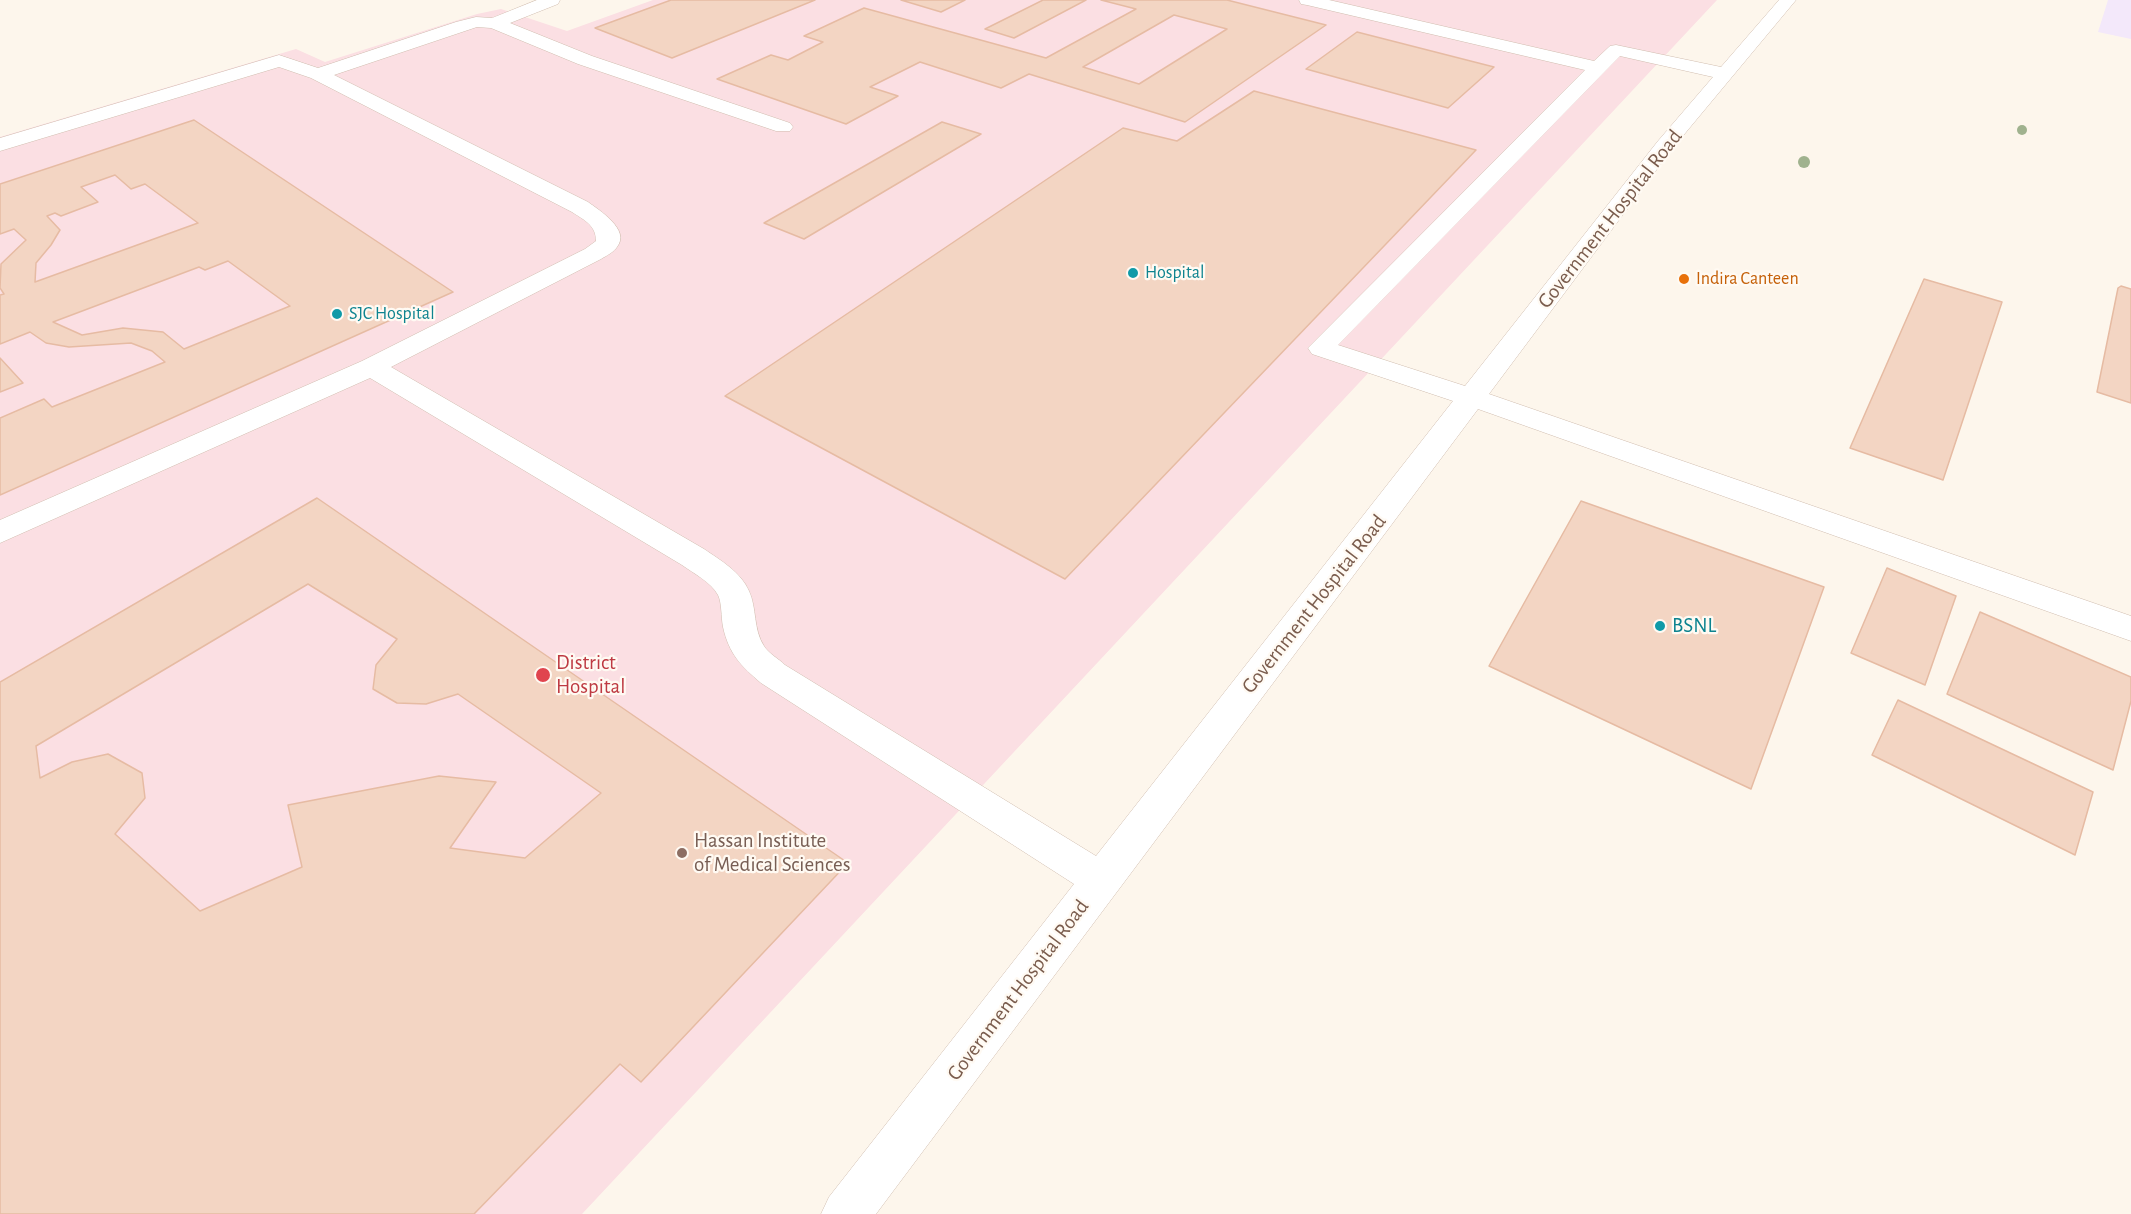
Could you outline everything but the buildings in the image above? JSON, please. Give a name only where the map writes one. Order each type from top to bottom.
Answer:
[{"type":"street","points":[[494,23],[552,0]]},
{"type":"street","points":[[1307,0],[1599,68]]},
{"type":"street","name":"Government Hospital Road","points":[[846,1214],[1101,880],[1479,400],[1665,146],[1788,0]]},
{"type":"street","points":[[318,74],[462,26],[476,22],[494,23],[585,60],[783,127]]},
{"type":"street","points":[[1725,74],[1616,50],[1321,348],[1479,400],[2131,629]]},
{"type":"street","points":[[0,145],[279,61],[318,74],[580,207],[607,227],[609,235],[608,244],[593,254],[371,367],[0,532]]},
{"type":"street","points":[[371,367],[693,557],[721,577],[734,592],[740,628],[750,654],[773,674],[1101,880]]},
{"type":"shaded area","name":"District Hospital","points":[[653,0],[1717,0],[582,1214],[0,1214],[0,137],[296,49],[325,62],[477,14],[501,9],[567,31]]},
{"type":"shaded area","points":[[2108,0],[2131,0],[2131,39],[2098,32]]},
{"type":"place","name":"Hospital","points":[[1133,273]]},
{"type":"place","name":"Indira Canteen","points":[[1684,279]]},
{"type":"place","name":"SJC Hospital","points":[[337,314]]},
{"type":"place","name":"BSNL","points":[[1660,626]]},
{"type":"place","name":"District Hospital","points":[[543,675]]},
{"type":"place","name":"Hassan Institute of Medical Sciences","points":[[682,853]]}]
